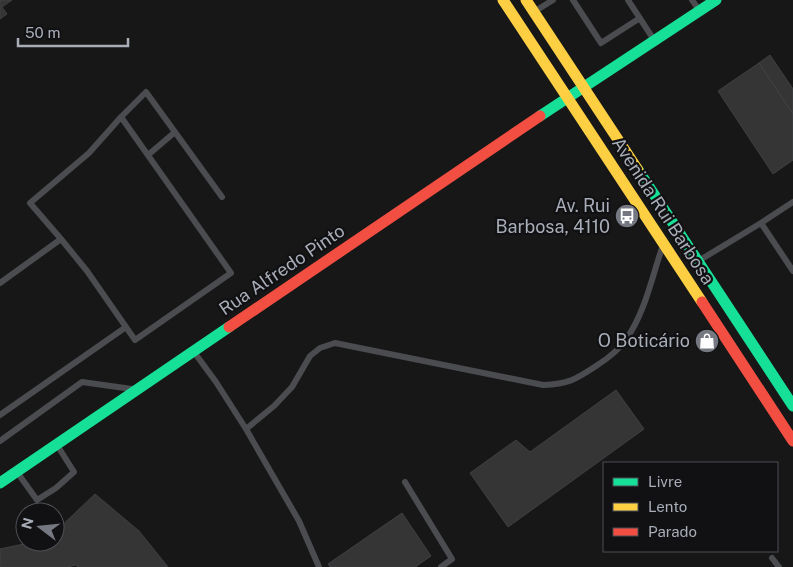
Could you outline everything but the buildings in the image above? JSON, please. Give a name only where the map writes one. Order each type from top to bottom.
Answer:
[{"type":"main road","name":"Avenida Rui Barbosa","points":[[503,0],[793,441]]},
{"type":"main road","name":"Avenida Rui Barbosa","points":[[526,0],[793,406]]},
{"type":"main road","name":"Rua Alfredo Pinto","points":[[0,483],[716,0]]},
{"type":"lane","points":[[534,12],[553,0]]},
{"type":"lane","points":[[573,0],[601,43],[640,18]]},
{"type":"lane","points":[[628,0],[655,41]]},
{"type":"lane","points":[[692,0],[699,11]]},
{"type":"lane","points":[[121,117],[231,273],[135,340],[87,270],[30,203],[89,153],[121,117],[146,92],[222,197]]},
{"type":"lane","points":[[148,155],[175,132]]},
{"type":"lane","points":[[698,261],[793,202]]},
{"type":"lane","points":[[761,223],[793,271]]},
{"type":"lane","points":[[0,282],[61,239]]},
{"type":"lane","points":[[246,429],[274,406],[292,387],[310,356],[320,348],[336,343],[543,385],[561,385],[577,379],[608,358],[627,338],[640,312],[663,243]]},
{"type":"lane","points":[[0,415],[126,327]]},
{"type":"lane","points":[[194,351],[246,429],[299,521],[319,567]]},
{"type":"lane","points":[[0,441],[82,382],[136,390]]},
{"type":"lane","points":[[17,471],[37,500],[56,488],[74,472],[56,444]]},
{"type":"lane","points":[[405,482],[452,559],[440,567]]},
{"type":"lane","points":[[772,558],[779,567]]},
{"type":"traffic: fast","points":[[540,116],[716,0]]},
{"type":"traffic: fast","points":[[638,170],[793,406]]},
{"type":"traffic: fast","points":[[0,483],[229,327]]},
{"type":"traffic: slow","points":[[503,0],[702,302]]},
{"type":"traffic: slow","points":[[526,0],[638,170]]},
{"type":"traffic: jam","points":[[229,327],[540,116]]},
{"type":"traffic: jam","points":[[702,302],[793,441]]},
{"type":"place","name":"Av. Rui Barbosa, 4110","points":[[627,216]]},
{"type":"place","name":"O Boticário","points":[[707,341]]}]
